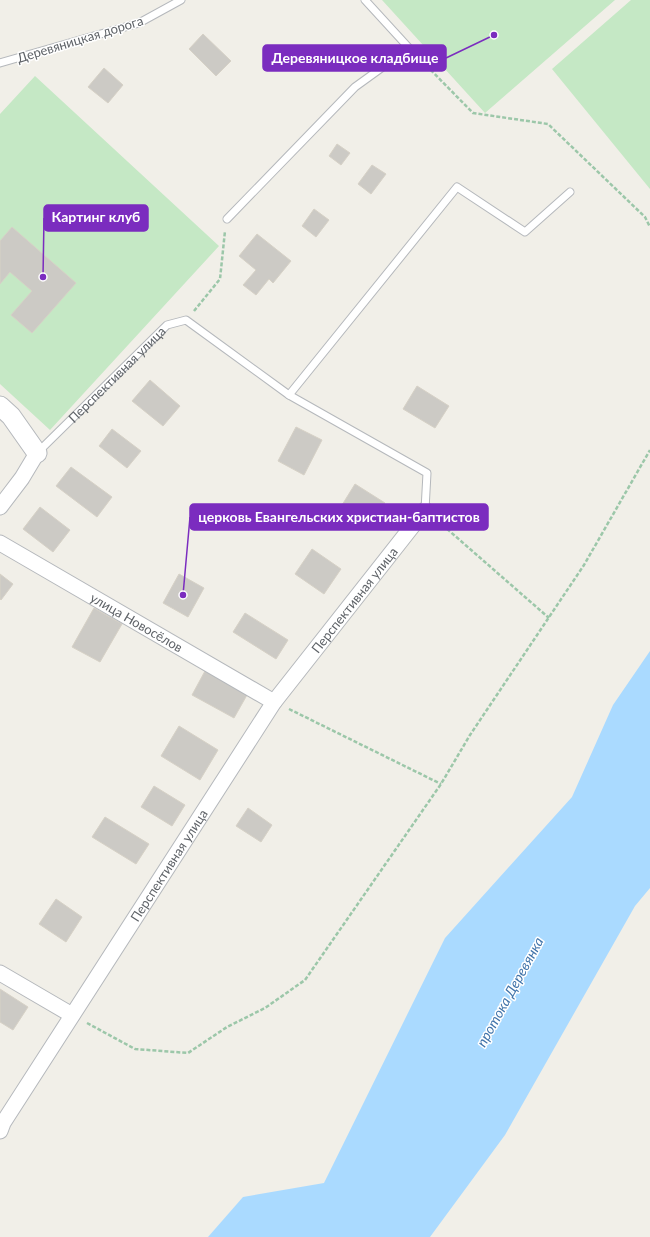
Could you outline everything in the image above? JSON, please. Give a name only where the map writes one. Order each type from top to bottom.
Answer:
[{"type":"street","points":[[0,406],[10,416],[37,453],[22,478],[0,507]]},
{"type":"street","name":"Перспективная улица","points":[[0,1131],[2,1123],[274,702],[425,510]]},
{"type":"street","name":"улица Новосёлов","points":[[0,543],[274,702]]},
{"type":"street","points":[[0,973],[72,1015]]},
{"type":"lane","name":"Деревяницкая дорога","points":[[0,63],[139,23],[181,0]]},
{"type":"lane","points":[[227,219],[355,87],[409,48],[365,0]]},
{"type":"lane","points":[[289,395],[457,187],[525,232],[570,192]]},
{"type":"lane","points":[[186,320],[289,395],[427,473],[425,510]]},
{"type":"lane","name":"Перспективная улица","points":[[37,453],[167,325],[186,320]]},
{"type":"path","points":[[409,48],[473,113],[548,124],[645,217],[650,226]]},
{"type":"path","points":[[186,320],[220,279],[227,219]]},
{"type":"path","points":[[72,1015],[135,1049],[188,1053],[226,1027],[265,1008],[305,980],[441,784],[470,735],[584,565],[650,450]]},
{"type":"path","points":[[425,510],[549,618]]},
{"type":"path","points":[[274,702],[441,784]]},
{"type":"green space","points":[[382,0],[615,0],[485,113]]},
{"type":"green space","points":[[631,0],[650,0],[650,189],[552,69]]},
{"type":"green space","points":[[35,76],[219,246],[50,430],[0,384],[0,114]]},
{"type":"water","name":"протока Деревянка","points":[[650,651],[650,888],[635,906],[505,1135],[430,1237],[208,1237],[243,1197],[324,1183],[445,938],[572,797],[613,705]]},
{"type":"building","points":[[203,34],[231,61],[216,76],[189,49]]},
{"type":"building","points":[[104,68],[123,85],[108,103],[88,87]]},
{"type":"building","points":[[337,144],[350,153],[341,165],[329,156]]},
{"type":"building","points":[[372,165],[386,174],[371,194],[358,184]]},
{"type":"building","points":[[314,209],[329,220],[316,237],[302,226]]},
{"type":"building","points":[[12,227],[76,283],[32,333],[11,315],[32,291],[10,272],[0,284],[0,241]]},
{"type":"building","points":[[257,234],[291,261],[273,283],[269,279],[256,295],[243,285],[256,270],[239,256]]},
{"type":"building","points":[[150,380],[180,406],[163,426],[132,401]]},
{"type":"building","points":[[417,386],[449,406],[435,428],[403,409]]},
{"type":"building","points":[[296,427],[322,440],[304,475],[278,461]]},
{"type":"building","points":[[112,429],[141,451],[127,468],[99,446]]},
{"type":"building","points":[[71,467],[112,497],[97,517],[56,486]]},
{"type":"building","points":[[355,484],[385,503],[372,523],[342,505]]},
{"type":"building","points":[[40,507],[70,530],[53,552],[23,529]]},
{"type":"building","points":[[312,549],[341,569],[324,594],[295,574]]},
{"type":"building","points":[[0,574],[13,584],[1,600],[0,599]]},
{"type":"building","points":[[179,574],[204,588],[188,617],[163,603]]},
{"type":"building","points":[[94,608],[122,624],[100,662],[72,647]]},
{"type":"building","points":[[245,613],[288,640],[276,659],[233,632]]},
{"type":"building","points":[[205,671],[247,695],[234,718],[192,695]]},
{"type":"building","points":[[179,726],[218,750],[200,780],[161,756]]},
{"type":"building","points":[[154,786],[185,805],[172,826],[141,807]]},
{"type":"building","points":[[248,808],[272,825],[261,842],[236,826]]},
{"type":"building","points":[[105,817],[149,844],[136,864],[92,837]]},
{"type":"building","points":[[56,899],[82,917],[66,942],[39,924]]},
{"type":"building","points":[[0,989],[28,1007],[13,1030],[0,1022]]},
{"type":"place","name":"Деревяницкое кладбище","points":[[494,35]]},
{"type":"place","name":"Картинг клуб","points":[[43,277]]},
{"type":"place","name":"церковь Евангельских христиан-баптистов","points":[[183,595]]}]
